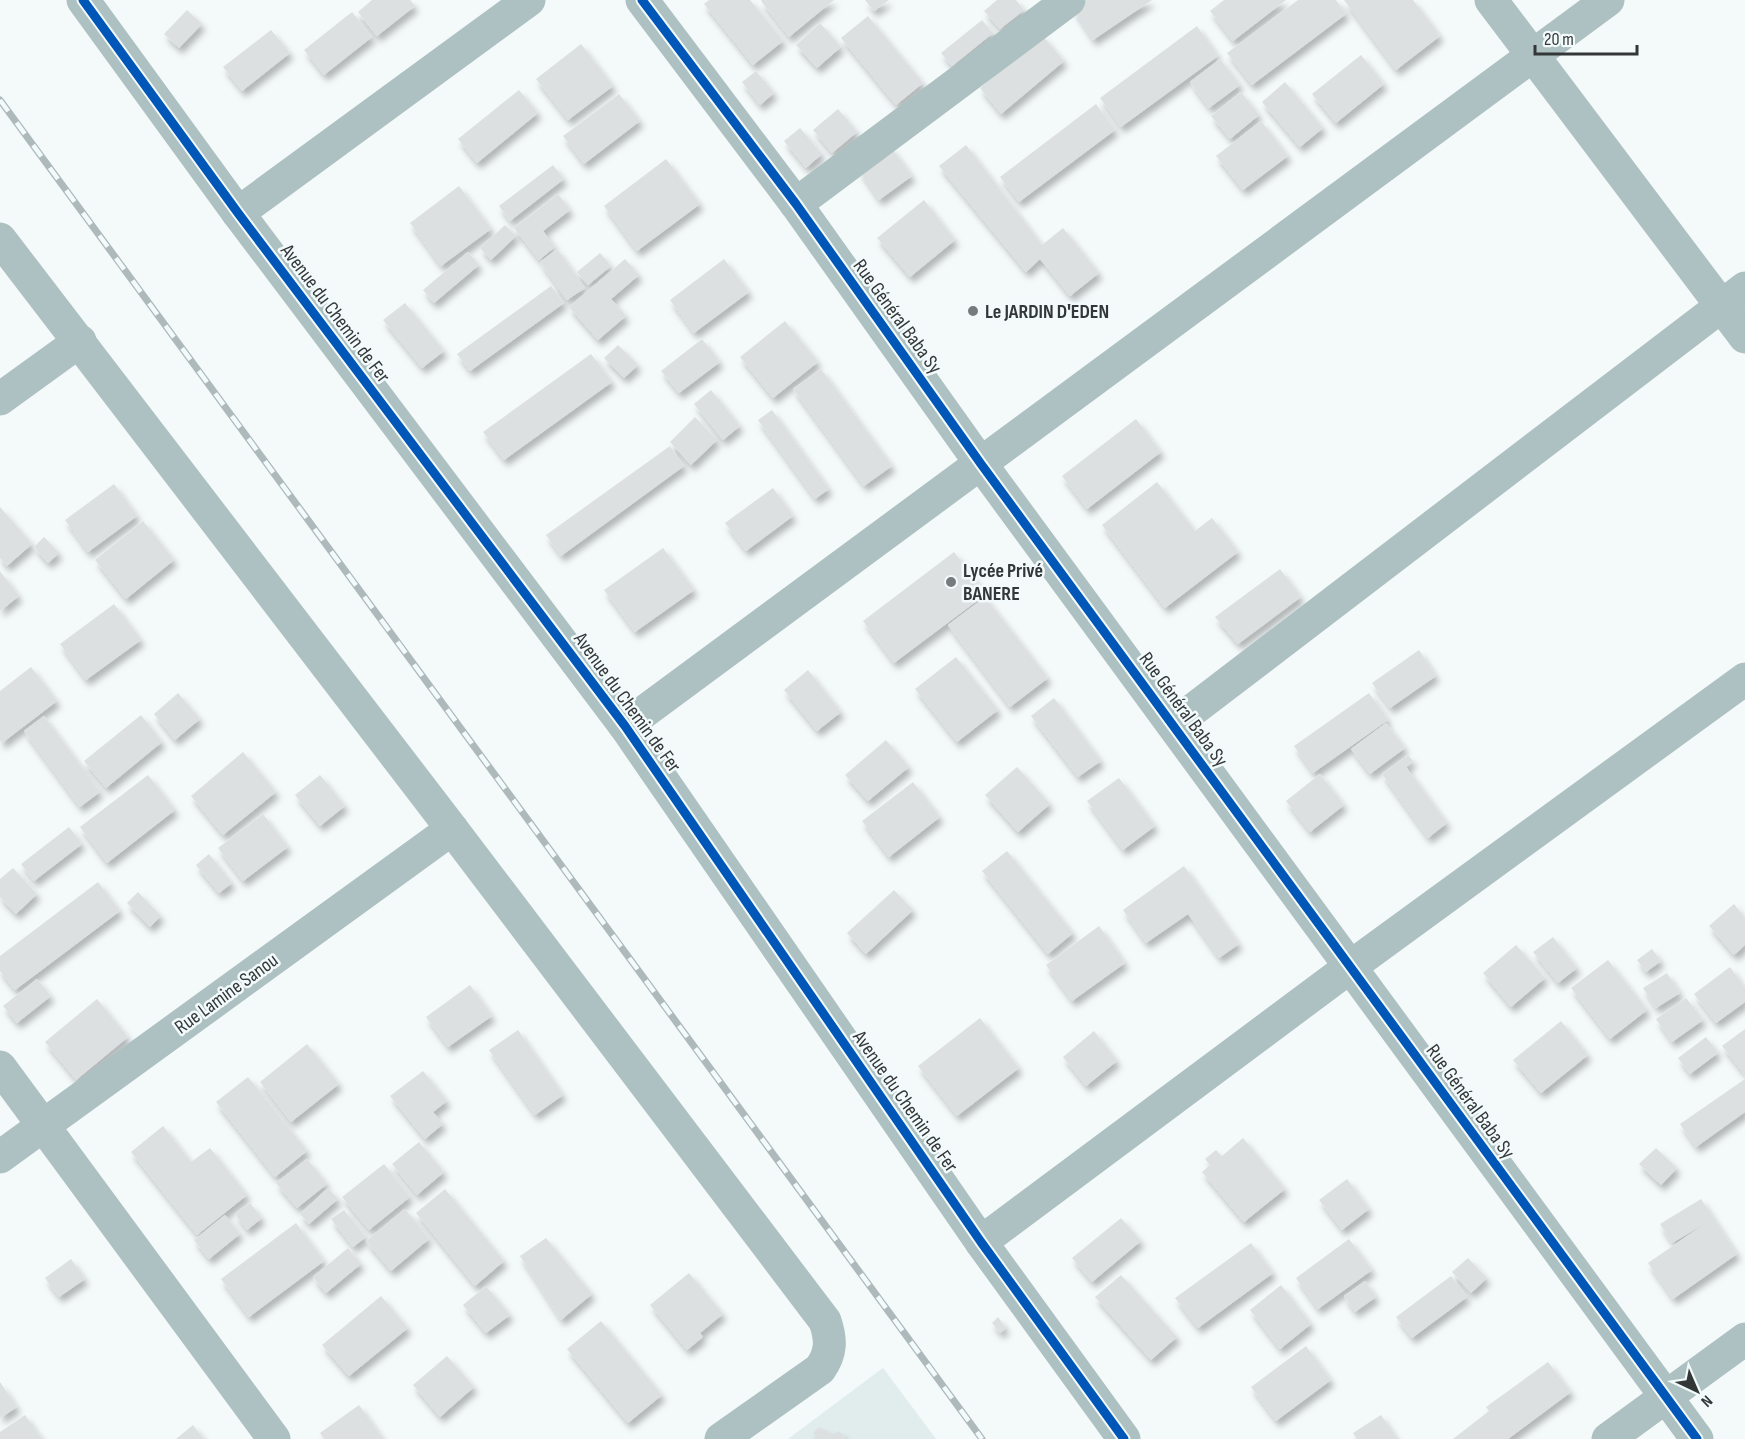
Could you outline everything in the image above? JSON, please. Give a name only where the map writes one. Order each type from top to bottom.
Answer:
[{"type":"street","name":"Avenue du Chemin de Fer","points":[[83,0],[238,213],[625,726],[981,1242],[1124,1439]]},
{"type":"street","points":[[238,213],[529,0]]},
{"type":"street","name":"Rue Général Baba Sy","points":[[642,0],[795,204],[981,464],[1697,1439]]},
{"type":"street","points":[[795,204],[1069,0]]},
{"type":"street","points":[[1491,0],[1532,56],[1733,296],[1745,337]]},
{"type":"street","points":[[625,726],[1608,0]]},
{"type":"street","points":[[0,239],[825,1321],[830,1336],[830,1349],[820,1369],[721,1439]]},
{"type":"street","points":[[1173,725],[1733,296]]},
{"type":"street","points":[[0,399],[80,341]]},
{"type":"street","points":[[981,1242],[1350,967],[1745,679]]},
{"type":"street","name":"Rue Lamine Sanou","points":[[0,1157],[452,829]]},
{"type":"street","points":[[0,1067],[274,1439]]},
{"type":"street","points":[[1608,1439],[1745,1339]]},
{"type":"shaded area","points":[[883,1368],[936,1439],[788,1439]]},
{"type":"building","points":[[372,0],[410,0],[415,6],[377,36],[358,12]]},
{"type":"building","points":[[709,0],[750,0],[783,41],[753,65],[704,4]]},
{"type":"building","points":[[762,0],[834,0],[789,37]]},
{"type":"building","points":[[865,0],[889,0],[874,11]]},
{"type":"building","points":[[997,0],[1016,0],[1024,10],[1000,29],[984,11]]},
{"type":"building","points":[[1087,0],[1152,0],[1093,40],[1073,9]]},
{"type":"building","points":[[1224,0],[1286,0],[1233,41],[1210,11]]},
{"type":"building","points":[[1298,0],[1336,0],[1346,14],[1252,85],[1227,53]]},
{"type":"building","points":[[1344,0],[1413,0],[1440,36],[1396,70]]},
{"type":"building","points":[[187,10],[202,24],[179,48],[164,34]]},
{"type":"building","points":[[352,12],[372,37],[324,75],[304,50]]},
{"type":"building","points":[[868,16],[923,83],[896,105],[841,38]]},
{"type":"building","points":[[982,20],[993,33],[952,66],[941,53]]},
{"type":"building","points":[[820,23],[841,47],[817,68],[796,45]]},
{"type":"building","points":[[1197,26],[1218,56],[1121,127],[1100,98]]},
{"type":"building","points":[[271,30],[290,53],[242,91],[223,67]]},
{"type":"building","points":[[1042,35],[1064,61],[1001,114],[980,88]]},
{"type":"building","points":[[581,44],[613,86],[568,120],[536,79]]},
{"type":"building","points":[[1361,55],[1384,84],[1336,123],[1312,94]]},
{"type":"building","points":[[1220,59],[1240,85],[1209,108],[1190,82]]},
{"type":"building","points":[[756,71],[774,93],[760,105],[742,82]]},
{"type":"building","points":[[1285,82],[1323,128],[1300,147],[1262,102]]},
{"type":"building","points":[[519,90],[538,113],[477,163],[458,139]]},
{"type":"building","points":[[1241,92],[1259,115],[1230,139],[1211,116]]},
{"type":"building","points":[[619,94],[640,121],[584,164],[563,136]]},
{"type":"building","points":[[1096,104],[1115,130],[1019,202],[1000,177]]},
{"type":"building","points":[[838,109],[857,132],[832,153],[813,130]]},
{"type":"building","points":[[1261,121],[1288,156],[1243,190],[1216,156]]},
{"type":"building","points":[[800,128],[822,154],[806,168],[784,141]]},
{"type":"building","points":[[966,145],[1042,245],[1063,228],[1099,273],[1070,296],[1040,259],[1026,272],[939,166]]},
{"type":"building","points":[[891,147],[912,176],[879,200],[859,170]]},
{"type":"building","points":[[666,159],[700,204],[637,251],[604,206]]},
{"type":"building","points":[[553,165],[564,179],[510,221],[499,206]]},
{"type":"building","points":[[459,186],[491,229],[441,266],[410,223]]},
{"type":"building","points":[[558,194],[570,210],[543,231],[555,247],[539,260],[514,228]]},
{"type":"building","points":[[924,200],[955,240],[910,277],[877,238]]},
{"type":"building","points":[[505,225],[516,236],[491,260],[480,248]]},
{"type":"building","points":[[557,249],[585,288],[567,300],[540,262]]},
{"type":"building","points":[[468,252],[479,265],[434,303],[423,290]]},
{"type":"building","points":[[600,253],[611,266],[588,285],[577,272]]},
{"type":"building","points":[[625,259],[639,275],[611,299],[626,316],[598,340],[569,307]]},
{"type":"building","points":[[724,259],[749,292],[694,333],[670,300]]},
{"type":"building","points":[[551,286],[564,303],[470,371],[457,354]]},
{"type":"building","points":[[405,303],[444,351],[422,368],[383,320]]},
{"type":"building","points":[[785,321],[818,362],[773,398],[740,357]]},
{"type":"building","points":[[702,339],[720,362],[679,393],[661,371]]},
{"type":"building","points":[[618,345],[638,365],[624,378],[604,358]]},
{"type":"building","points":[[591,354],[612,382],[504,460],[483,432]]},
{"type":"building","points":[[821,369],[892,466],[864,486],[793,389]]},
{"type":"building","points":[[711,390],[740,426],[723,440],[694,404]]},
{"type":"building","points":[[772,410],[829,489],[815,499],[758,420]]},
{"type":"building","points":[[695,417],[717,440],[691,465],[670,442]]},
{"type":"building","points":[[1136,419],[1161,452],[1087,509],[1062,476]]},
{"type":"building","points":[[670,446],[684,466],[561,556],[546,535]]},
{"type":"building","points":[[1157,482],[1195,531],[1212,518],[1238,552],[1165,608],[1102,525]]},
{"type":"building","points":[[114,484],[137,516],[88,552],[65,520]]},
{"type":"building","points":[[773,488],[793,516],[746,551],[725,523]]},
{"type":"building","points":[[0,507],[32,544],[7,566],[0,558]]},
{"type":"building","points":[[143,521],[174,560],[126,599],[95,560]]},
{"type":"building","points":[[44,537],[59,553],[48,563],[34,547]]},
{"type":"building","points":[[663,548],[694,590],[635,632],[604,590]]},
{"type":"building","points":[[954,552],[986,594],[894,663],[863,621]]},
{"type":"building","points":[[1280,569],[1301,597],[1238,644],[1215,617]]},
{"type":"building","points":[[0,571],[19,596],[0,611]]},
{"type":"building","points":[[985,597],[1048,678],[1010,707],[948,625]]},
{"type":"building","points":[[114,604],[141,640],[86,680],[60,644]]},
{"type":"building","points":[[1419,650],[1436,676],[1390,708],[1372,683]]},
{"type":"building","points":[[956,657],[998,710],[957,742],[915,689]]},
{"type":"building","points":[[31,667],[57,701],[2,743],[0,740],[0,691]]},
{"type":"building","points":[[808,670],[841,712],[817,731],[784,690]]},
{"type":"building","points":[[178,693],[200,719],[175,740],[154,714]]},
{"type":"building","points":[[1369,693],[1388,720],[1313,773],[1294,746]]},
{"type":"building","points":[[1054,698],[1101,761],[1078,777],[1031,716]]},
{"type":"building","points":[[141,715],[162,742],[106,788],[84,761]]},
{"type":"building","points":[[44,716],[100,792],[80,807],[24,731]]},
{"type":"building","points":[[1386,723],[1405,748],[1370,774],[1351,749]]},
{"type":"building","points":[[886,740],[909,767],[868,801],[845,775]]},
{"type":"building","points":[[243,752],[276,792],[223,835],[191,796]]},
{"type":"building","points":[[1408,755],[1413,761],[1406,767],[1447,823],[1428,838],[1382,774]]},
{"type":"building","points":[[1017,767],[1050,804],[1018,832],[985,795]]},
{"type":"building","points":[[1320,774],[1344,805],[1310,832],[1286,801]]},
{"type":"building","points":[[148,775],[175,810],[107,863],[80,827]]},
{"type":"building","points":[[320,775],[345,806],[320,826],[295,795]]},
{"type":"building","points":[[1119,778],[1155,826],[1123,850],[1087,801]]},
{"type":"building","points":[[913,782],[940,817],[889,857],[862,821]]},
{"type":"building","points":[[263,814],[288,847],[243,881],[218,848]]},
{"type":"building","points":[[69,827],[82,844],[34,881],[21,864]]},
{"type":"building","points":[[1007,851],[1073,933],[1048,954],[982,871]]},
{"type":"building","points":[[209,854],[232,883],[219,893],[196,865]]},
{"type":"building","points":[[1184,866],[1239,944],[1219,958],[1188,914],[1146,943],[1123,910]]},
{"type":"building","points":[[13,868],[37,894],[16,914],[0,897],[0,879]]},
{"type":"building","points":[[98,882],[120,911],[15,990],[0,971],[0,956]]},
{"type":"building","points":[[894,890],[913,910],[866,954],[847,933]]},
{"type":"building","points":[[138,892],[161,916],[150,927],[127,903]]},
{"type":"building","points":[[1734,904],[1745,918],[1745,945],[1734,955],[1709,926]]},
{"type":"building","points":[[1099,926],[1125,963],[1072,1001],[1046,965]]},
{"type":"building","points":[[1553,937],[1577,968],[1558,983],[1533,952]]},
{"type":"building","points":[[1516,945],[1545,978],[1511,1007],[1483,973]]},
{"type":"building","points":[[1652,949],[1661,961],[1646,972],[1637,960]]},
{"type":"building","points":[[1608,960],[1647,1010],[1610,1039],[1571,988]]},
{"type":"building","points":[[1730,967],[1745,988],[1745,1002],[1716,1023],[1694,994]]},
{"type":"building","points":[[1667,973],[1680,993],[1656,1008],[1643,988]]},
{"type":"building","points":[[37,979],[51,996],[17,1023],[3,1006]]},
{"type":"building","points":[[470,985],[492,1016],[448,1047],[426,1017]]},
{"type":"building","points":[[1686,998],[1703,1020],[1672,1042],[1656,1019]]},
{"type":"building","points":[[97,999],[128,1037],[76,1080],[45,1042]]},
{"type":"building","points":[[980,1018],[1019,1068],[957,1116],[918,1066]]},
{"type":"building","points":[[1561,1021],[1588,1055],[1541,1093],[1513,1060]]},
{"type":"building","points":[[1745,1029],[1745,1075],[1722,1046]]},
{"type":"building","points":[[518,1030],[563,1095],[535,1115],[489,1050]]},
{"type":"building","points":[[1094,1031],[1117,1061],[1086,1086],[1063,1057]]},
{"type":"building","points":[[1706,1037],[1718,1053],[1690,1074],[1678,1058]]},
{"type":"building","points":[[307,1044],[339,1084],[291,1122],[260,1082]]},
{"type":"building","points":[[423,1071],[447,1101],[433,1112],[443,1124],[425,1139],[390,1096]]},
{"type":"building","points":[[248,1077],[307,1151],[275,1177],[216,1102]]},
{"type":"building","points":[[1745,1079],[1745,1112],[1696,1147],[1680,1124]]},
{"type":"building","points":[[163,1126],[191,1162],[210,1148],[247,1195],[197,1235],[131,1152]]},
{"type":"building","points":[[1243,1138],[1285,1189],[1244,1222],[1202,1172],[1210,1165],[1205,1159],[1216,1150],[1222,1156]]},
{"type":"building","points":[[419,1142],[444,1172],[417,1195],[392,1164]]},
{"type":"building","points":[[1656,1148],[1677,1168],[1661,1185],[1639,1164]]},
{"type":"building","points":[[307,1159],[327,1184],[297,1208],[276,1183]]},
{"type":"building","points":[[384,1164],[410,1197],[369,1230],[342,1197]]},
{"type":"building","points":[[1347,1179],[1369,1209],[1342,1230],[1319,1200]]},
{"type":"building","points":[[328,1188],[338,1199],[309,1224],[300,1214]]},
{"type":"building","points":[[445,1189],[504,1261],[475,1286],[416,1213]]},
{"type":"building","points":[[1701,1199],[1737,1254],[1673,1299],[1648,1263],[1706,1223],[1672,1243],[1660,1224]]},
{"type":"building","points":[[250,1203],[262,1218],[247,1230],[235,1214]]},
{"type":"building","points":[[405,1209],[429,1239],[391,1271],[366,1241]]},
{"type":"building","points":[[344,1210],[366,1237],[353,1247],[331,1219]]},
{"type":"building","points":[[225,1215],[240,1234],[209,1259],[194,1240]]},
{"type":"building","points":[[1121,1218],[1141,1241],[1092,1282],[1072,1258]]},
{"type":"building","points":[[296,1223],[324,1261],[249,1317],[221,1279]]},
{"type":"building","points":[[546,1238],[592,1294],[561,1320],[520,1256]]},
{"type":"building","points":[[1349,1239],[1372,1270],[1318,1309],[1296,1278]]},
{"type":"building","points":[[1251,1243],[1273,1273],[1198,1328],[1175,1298]]},
{"type":"building","points":[[348,1248],[361,1264],[326,1293],[313,1277]]},
{"type":"building","points":[[1468,1258],[1487,1278],[1471,1293],[1452,1272]]},
{"type":"building","points":[[71,1259],[85,1279],[59,1297],[45,1278]]},
{"type":"building","points":[[689,1273],[723,1314],[700,1333],[703,1337],[687,1350],[650,1305]]},
{"type":"building","points":[[1121,1275],[1177,1337],[1151,1360],[1095,1297]]},
{"type":"building","points":[[1451,1276],[1467,1297],[1412,1338],[1396,1317]]},
{"type":"building","points":[[1365,1281],[1376,1297],[1355,1312],[1344,1296]]},
{"type":"building","points":[[1281,1285],[1311,1324],[1280,1349],[1250,1310]]},
{"type":"building","points":[[486,1286],[510,1315],[486,1333],[463,1305]]},
{"type":"building","points":[[381,1296],[408,1328],[349,1376],[322,1345]]},
{"type":"building","points":[[998,1317],[1006,1328],[1000,1333],[992,1323]]},
{"type":"building","points":[[601,1321],[662,1395],[628,1423],[567,1349]]},
{"type":"building","points":[[1306,1346],[1331,1380],[1276,1421],[1251,1387]]},
{"type":"building","points":[[447,1356],[474,1387],[440,1417],[413,1385]]},
{"type":"building","points":[[1548,1362],[1571,1392],[1508,1439],[1453,1439],[1489,1411],[1486,1407]]},
{"type":"building","points":[[0,1382],[17,1407],[0,1418]]},
{"type":"building","points":[[359,1405],[383,1439],[324,1439],[320,1433]]},
{"type":"building","points":[[25,1415],[42,1439],[0,1439],[0,1432]]},
{"type":"building","points":[[1381,1415],[1397,1439],[1357,1439],[1353,1433]]},
{"type":"building","points":[[193,1425],[204,1439],[176,1439]]},
{"type":"building","points":[[819,1427],[833,1434],[839,1431],[846,1439],[818,1439],[813,1433]]},
{"type":"railway","points":[[0,100],[982,1439]]},
{"type":"cycle path","points":[[83,0],[238,213],[625,726],[981,1242],[1124,1439]]},
{"type":"cycle path","points":[[642,0],[796,204],[981,464],[1697,1439]]},
{"type":"place","name":"Le JARDIN D'EDEN","points":[[973,311]]},
{"type":"place","name":"Lycée Privé BANERE","points":[[951,582]]}]
